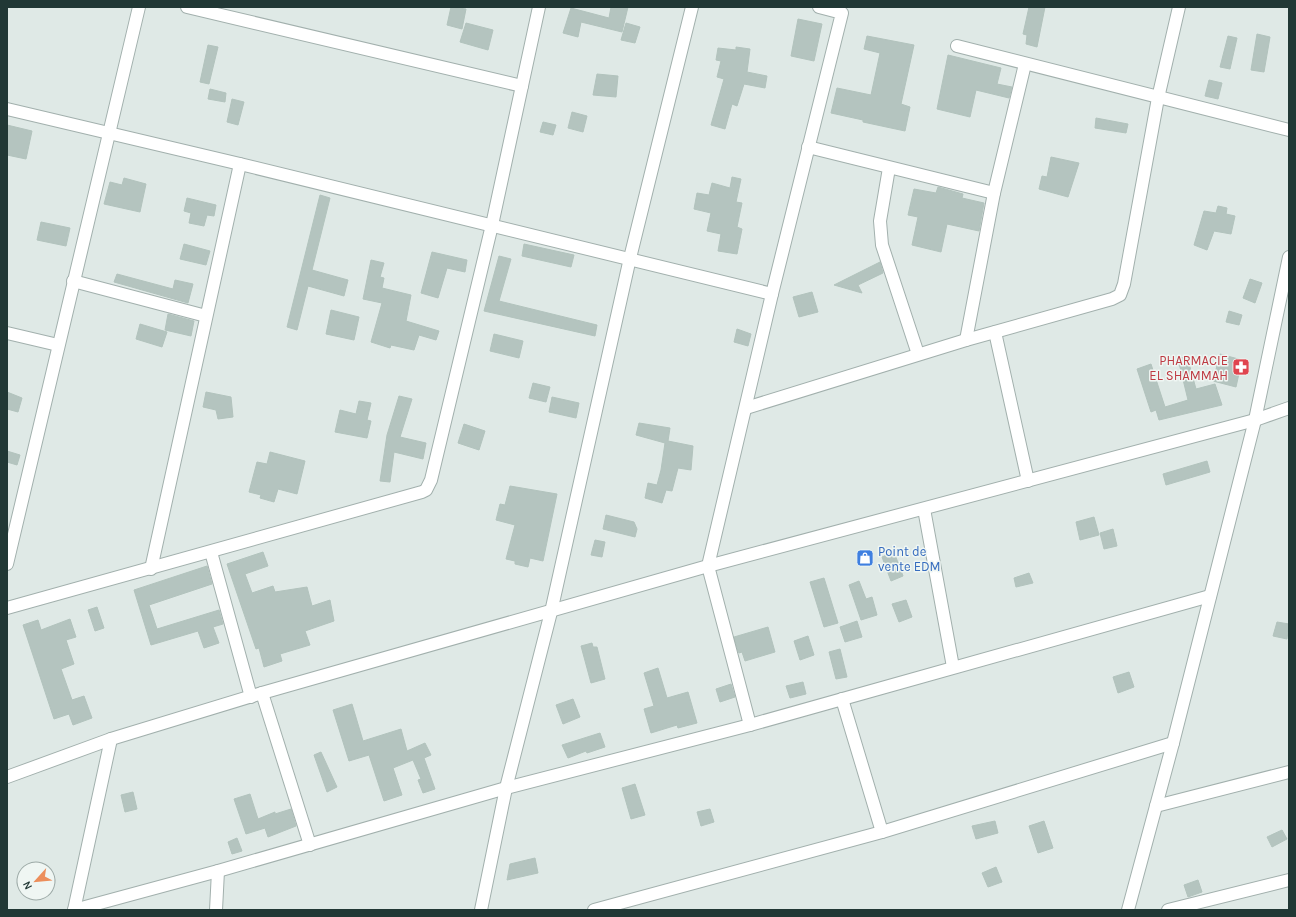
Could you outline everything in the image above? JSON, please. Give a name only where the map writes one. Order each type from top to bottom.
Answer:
[{"type":"street","points":[[7,564],[108,134],[140,7]]},
{"type":"street","points":[[186,7],[522,86]]},
{"type":"street","points":[[7,608],[414,495],[426,490],[431,480],[492,225],[538,7]]},
{"type":"street","points":[[481,910],[506,788],[551,612],[630,258],[692,7]]},
{"type":"street","points":[[750,725],[708,566],[772,294],[842,14],[819,7]]},
{"type":"street","points":[[746,408],[918,354],[1112,299],[1120,295],[1124,284],[1158,98],[1179,7]]},
{"type":"street","points":[[957,46],[1289,130]]},
{"type":"street","points":[[966,340],[994,193],[1025,64]]},
{"type":"street","points":[[7,110],[240,164],[630,258],[772,294]]},
{"type":"street","points":[[808,147],[994,193]]},
{"type":"street","points":[[151,569],[240,164]]},
{"type":"street","points":[[889,168],[880,221],[882,245],[918,354]]},
{"type":"street","points":[[1128,910],[1173,743],[1255,420],[1289,257]]},
{"type":"street","points":[[73,281],[206,316]]},
{"type":"street","points":[[995,332],[1028,481]]},
{"type":"street","points":[[7,333],[58,345]]},
{"type":"street","points":[[7,777],[111,739],[256,695],[708,566],[1255,420],[1289,408]]},
{"type":"street","points":[[924,509],[953,667]]},
{"type":"street","points":[[211,552],[256,695],[310,845]]},
{"type":"street","points":[[111,739],[74,910],[218,871],[506,788],[750,725],[1210,596]]},
{"type":"street","points":[[842,699],[882,832]]},
{"type":"street","points":[[594,910],[882,832],[1173,743]]},
{"type":"street","points":[[1156,806],[1289,772]]},
{"type":"street","points":[[216,910],[218,871]]},
{"type":"street","points":[[1168,910],[1289,880]]},
{"type":"building","points":[[451,7],[466,9],[462,29],[447,25]]},
{"type":"building","points":[[611,7],[628,7],[622,32],[581,22],[578,37],[563,33],[571,8],[609,18]]},
{"type":"building","points":[[1029,7],[1045,7],[1037,47],[1026,44],[1027,35],[1023,34]]},
{"type":"building","points":[[798,19],[822,24],[814,61],[791,56]]},
{"type":"building","points":[[466,23],[493,30],[488,50],[460,42]]},
{"type":"building","points":[[626,23],[640,27],[635,43],[621,40]]},
{"type":"building","points":[[1257,34],[1270,37],[1264,72],[1251,70]]},
{"type":"building","points":[[867,36],[914,45],[901,104],[910,107],[905,131],[831,113],[837,88],[871,95],[880,53],[864,49]]},
{"type":"building","points":[[1228,36],[1237,38],[1230,69],[1220,67]]},
{"type":"building","points":[[208,45],[218,47],[209,84],[200,82]]},
{"type":"building","points":[[736,47],[750,49],[747,72],[767,76],[765,88],[744,84],[737,106],[732,104],[725,129],[711,125],[724,79],[717,77],[721,61],[716,60],[718,48],[736,50]]},
{"type":"building","points":[[948,55],[1001,68],[997,84],[1012,87],[1009,98],[976,90],[970,117],[937,109]]},
{"type":"building","points":[[597,74],[618,76],[616,97],[593,95]]},
{"type":"building","points":[[1209,80],[1222,83],[1218,99],[1205,96]]},
{"type":"building","points":[[210,89],[226,93],[225,102],[208,99]]},
{"type":"building","points":[[232,99],[244,102],[238,125],[227,122]]},
{"type":"building","points":[[572,112],[587,116],[583,132],[568,128]]},
{"type":"building","points":[[1096,118],[1128,124],[1126,133],[1095,128]]},
{"type":"building","points":[[543,122],[556,125],[553,135],[540,132]]},
{"type":"building","points":[[7,125],[32,131],[26,159],[7,155]]},
{"type":"building","points":[[1051,157],[1079,163],[1068,197],[1039,189],[1042,176],[1047,177]]},
{"type":"building","points":[[732,177],[741,179],[736,202],[742,203],[737,227],[742,229],[737,254],[718,251],[721,234],[707,231],[711,213],[694,209],[697,193],[709,195],[712,183],[730,188]]},
{"type":"building","points":[[124,178],[146,184],[140,212],[104,204],[110,182],[122,185]]},
{"type":"building","points":[[938,187],[963,194],[962,198],[984,203],[979,231],[947,224],[941,252],[912,245],[918,217],[908,215],[914,189],[936,193]]},
{"type":"building","points":[[320,195],[330,198],[312,270],[348,280],[344,296],[308,286],[297,330],[287,327]]},
{"type":"building","points":[[187,198],[216,205],[214,216],[207,215],[204,226],[189,223],[191,213],[184,211]]},
{"type":"building","points":[[1218,206],[1227,208],[1226,214],[1235,216],[1231,234],[1214,231],[1207,250],[1194,245],[1204,211],[1216,213]]},
{"type":"building","points":[[41,222],[70,228],[66,246],[37,240]]},
{"type":"building","points":[[184,244],[210,251],[206,265],[180,259]]},
{"type":"building","points":[[524,244],[574,255],[571,267],[522,256]]},
{"type":"building","points":[[432,252],[467,260],[465,272],[447,268],[438,298],[421,293]]},
{"type":"building","points":[[499,256],[511,259],[499,301],[597,325],[595,336],[484,311]]},
{"type":"building","points":[[371,260],[384,263],[380,277],[384,278],[382,288],[411,295],[406,321],[439,331],[436,340],[419,335],[414,350],[391,345],[390,348],[371,342],[382,303],[363,299]]},
{"type":"building","points":[[880,262],[883,273],[858,285],[862,293],[834,285]]},
{"type":"building","points":[[117,274],[173,289],[175,280],[193,284],[188,303],[114,282]]},
{"type":"building","points":[[1250,279],[1262,283],[1255,303],[1243,298]]},
{"type":"building","points":[[812,292],[818,312],[799,317],[793,297]]},
{"type":"building","points":[[331,310],[359,317],[354,340],[326,334]]},
{"type":"building","points":[[1229,311],[1242,315],[1239,325],[1226,322]]},
{"type":"building","points":[[168,314],[194,321],[191,336],[165,330]]},
{"type":"building","points":[[140,324],[167,332],[162,347],[136,339]]},
{"type":"building","points":[[737,329],[751,334],[748,346],[734,342]]},
{"type":"building","points":[[494,334],[523,341],[519,358],[490,351]]},
{"type":"building","points":[[1220,354],[1242,360],[1236,387],[1213,381]]},
{"type":"building","points":[[1187,356],[1196,389],[1215,384],[1222,405],[1159,420],[1156,410],[1151,412],[1137,369],[1151,364],[1165,407],[1188,400],[1178,359]]},
{"type":"building","points":[[533,383],[550,387],[546,402],[529,398]]},
{"type":"building","points":[[7,392],[22,398],[18,412],[7,409]]},
{"type":"building","points":[[206,392],[231,397],[233,417],[218,419],[216,410],[203,407]]},
{"type":"building","points":[[399,396],[412,399],[400,437],[426,443],[423,459],[394,452],[390,482],[380,481],[387,435]]},
{"type":"building","points":[[552,397],[579,403],[576,418],[549,412]]},
{"type":"building","points":[[359,401],[371,403],[367,420],[371,421],[367,438],[335,432],[340,410],[356,414]]},
{"type":"building","points":[[639,423],[670,428],[668,441],[693,446],[691,470],[678,468],[672,491],[666,490],[662,503],[645,498],[648,483],[657,485],[665,443],[636,435]]},
{"type":"building","points":[[464,424],[485,431],[479,450],[458,443]]},
{"type":"building","points":[[7,451],[20,455],[17,465],[7,462]]},
{"type":"building","points":[[270,452],[305,461],[297,494],[278,489],[274,502],[260,498],[261,495],[249,492],[257,462],[267,464]]},
{"type":"building","points":[[1207,461],[1210,472],[1166,485],[1163,474]]},
{"type":"building","points":[[510,486],[557,494],[543,561],[530,558],[528,567],[515,564],[515,561],[506,559],[515,525],[496,520],[500,504],[505,505]]},
{"type":"building","points":[[606,515],[634,522],[637,529],[635,537],[603,529]]},
{"type":"building","points":[[1094,517],[1099,535],[1080,540],[1076,522]]},
{"type":"building","points":[[1113,529],[1117,546],[1104,549],[1100,533]]},
{"type":"building","points":[[595,540],[605,542],[602,557],[591,555]]},
{"type":"building","points":[[263,552],[268,566],[245,574],[252,593],[273,586],[275,592],[307,587],[312,606],[330,600],[334,621],[305,631],[310,645],[280,654],[282,661],[264,667],[259,648],[256,649],[227,564]]},
{"type":"building","points":[[894,552],[903,576],[891,581],[882,557]]},
{"type":"building","points":[[207,566],[212,584],[149,605],[157,629],[219,610],[223,624],[213,627],[219,643],[204,648],[198,631],[151,645],[134,590]]},
{"type":"building","points":[[1029,573],[1033,583],[1016,587],[1014,578]]},
{"type":"building","points":[[824,578],[838,623],[824,627],[810,582]]},
{"type":"building","points":[[859,581],[866,599],[872,597],[877,615],[861,620],[849,585]]},
{"type":"building","points":[[906,600],[912,617],[899,622],[892,604]]},
{"type":"building","points":[[97,607],[104,628],[95,631],[88,610]]},
{"type":"building","points":[[70,619],[76,637],[66,640],[74,664],[61,669],[72,700],[84,696],[92,718],[73,725],[69,714],[54,719],[23,625],[38,620],[41,630]]},
{"type":"building","points":[[857,621],[862,637],[845,642],[840,627]]},
{"type":"building","points":[[1277,622],[1289,624],[1287,639],[1273,636]]},
{"type":"building","points":[[768,627],[775,652],[745,661],[742,652],[739,653],[738,651],[734,637]]},
{"type":"building","points":[[808,636],[814,655],[800,660],[794,641]]},
{"type":"building","points":[[592,643],[593,647],[597,647],[605,679],[591,683],[581,646]]},
{"type":"building","points":[[840,649],[847,677],[836,679],[829,652]]},
{"type":"building","points":[[658,668],[667,698],[688,692],[697,723],[678,728],[677,725],[651,733],[644,709],[654,706],[644,673]]},
{"type":"building","points":[[1129,672],[1134,687],[1118,693],[1113,677]]},
{"type":"building","points":[[803,682],[806,694],[790,698],[786,686]]},
{"type":"building","points":[[731,684],[735,697],[720,702],[716,689]]},
{"type":"building","points":[[573,699],[580,717],[563,724],[556,705]]},
{"type":"building","points":[[352,704],[363,741],[401,729],[407,751],[425,743],[431,755],[424,758],[435,789],[423,793],[418,780],[421,779],[413,760],[393,768],[402,795],[384,801],[369,755],[349,761],[333,710]]},
{"type":"building","points":[[600,733],[605,747],[587,753],[586,751],[568,758],[562,745]]},
{"type":"building","points":[[321,752],[337,787],[327,792],[314,755]]},
{"type":"building","points":[[635,784],[645,815],[631,819],[622,788]]},
{"type":"building","points":[[133,792],[137,809],[125,812],[121,795]]},
{"type":"building","points":[[250,794],[258,819],[275,812],[275,814],[291,809],[296,826],[268,837],[265,828],[246,834],[234,799]]},
{"type":"building","points":[[710,809],[714,822],[701,826],[697,812]]},
{"type":"building","points":[[995,821],[998,833],[976,839],[972,826]]},
{"type":"building","points":[[1044,821],[1053,848],[1038,853],[1029,826]]},
{"type":"building","points":[[1282,830],[1287,839],[1272,847],[1267,837]]},
{"type":"building","points":[[237,838],[242,851],[232,854],[228,842]]},
{"type":"building","points":[[535,858],[538,873],[507,880],[510,864]]},
{"type":"building","points":[[996,867],[1002,882],[988,887],[982,873]]},
{"type":"building","points":[[1198,880],[1202,892],[1188,897],[1184,885]]},
{"type":"place","name":"PHARMACIE EL SHAMMAH","points":[[1241,367]]},
{"type":"place","name":"Point de vente EDM","points":[[865,558]]}]
